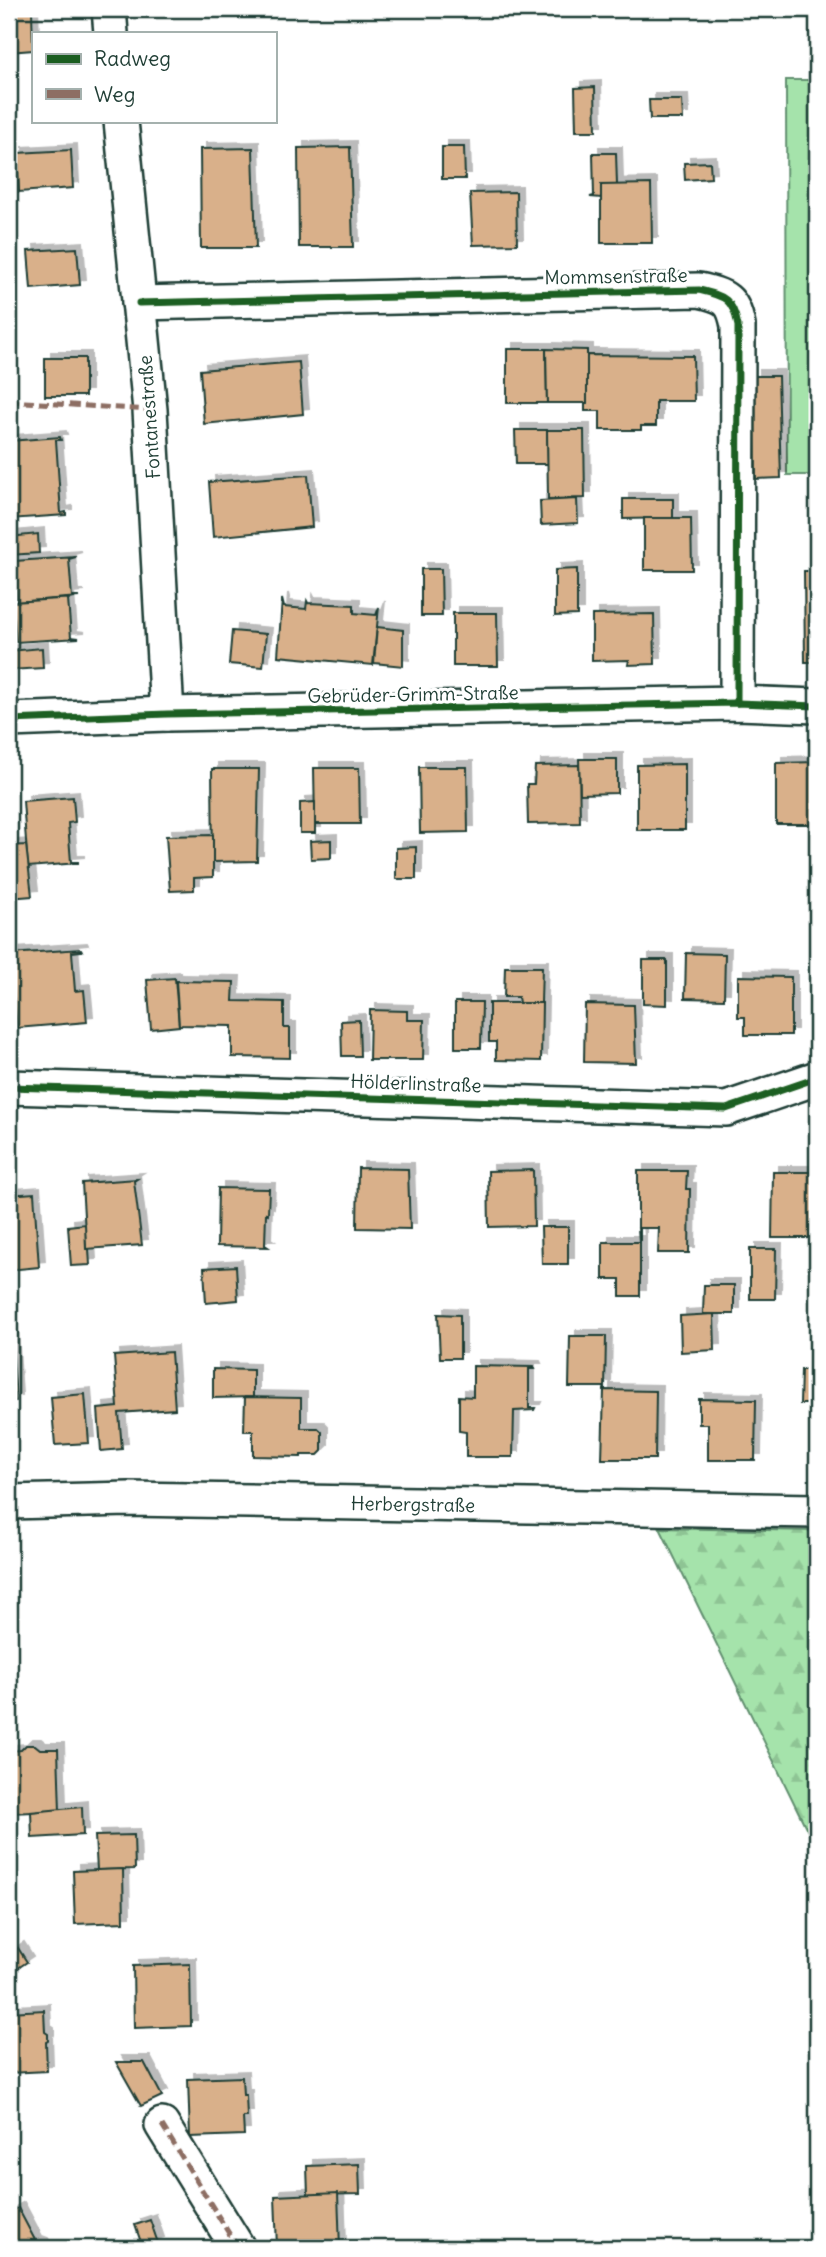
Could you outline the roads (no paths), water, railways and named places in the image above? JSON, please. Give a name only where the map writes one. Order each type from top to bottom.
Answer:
[{"type":"street","points":[[109,9],[111,32]]},
{"type":"street","name":"Fontanestraße","points":[[121,122],[150,410],[167,714]]},
{"type":"street","name":"Mommsenstraße","points":[[139,303],[699,290],[723,296],[735,309],[738,326],[737,703]]},
{"type":"street","name":"Gebrüder-Grimm-Straße","points":[[9,720],[167,714],[737,703],[817,706]]},
{"type":"street","name":"Hölderlinstraße","points":[[9,1087],[726,1109],[817,1078]]},
{"type":"street","name":"Herbergstraße","points":[[9,1502],[130,1499],[817,1511]]},
{"type":"street","points":[[162,2125],[238,2248]]}]
